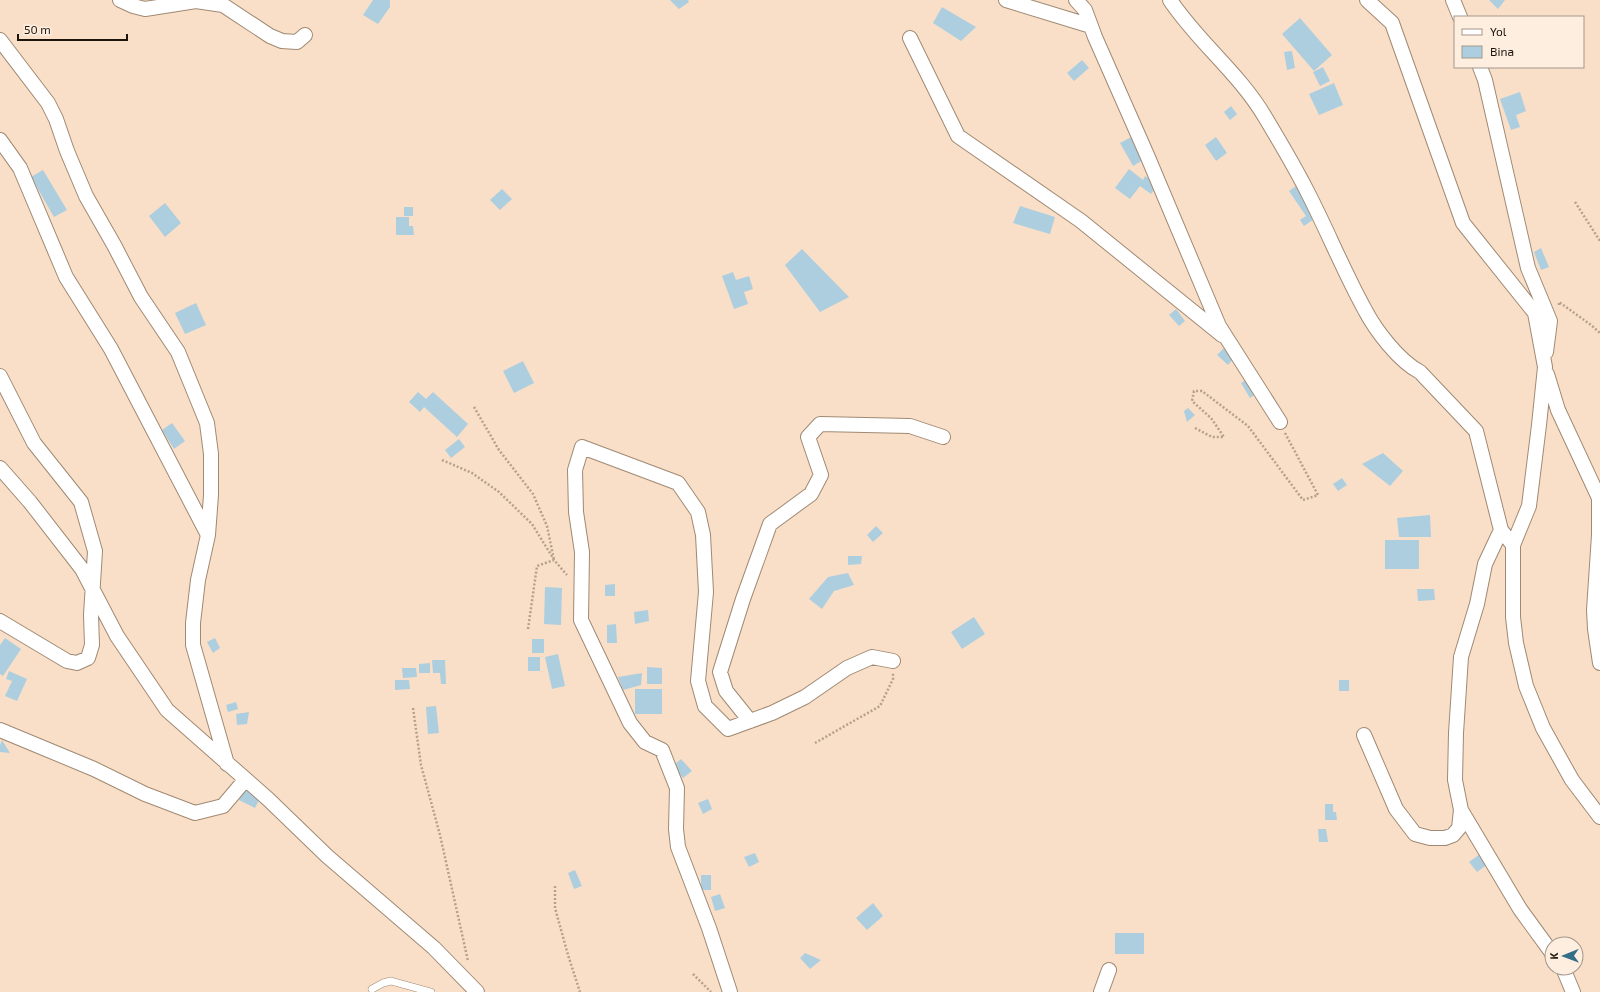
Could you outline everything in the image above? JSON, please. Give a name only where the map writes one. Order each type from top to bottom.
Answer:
[{"type":"street","points":[[120,0],[133,6],[145,9],[196,1],[223,5],[260,30],[282,41],[297,42],[305,35]]},
{"type":"street","points":[[1006,0],[1090,26]]},
{"type":"street","points":[[1076,0],[1085,10],[1090,26],[1147,154],[1219,326],[1280,422]]},
{"type":"street","points":[[1170,0],[1181,16],[1236,76],[1264,116],[1308,193],[1350,284],[1375,328],[1411,367],[1420,372],[1476,431],[1501,530],[1513,544]]},
{"type":"street","points":[[1367,0],[1392,24],[1463,223],[1535,313],[1544,367],[1558,410],[1599,498],[1599,535],[1594,610],[1600,663]]},
{"type":"street","points":[[1453,0],[1460,16]]},
{"type":"street","points":[[910,38],[958,136],[1081,221],[1228,340]]},
{"type":"street","points":[[0,40],[48,103],[56,119],[67,151],[86,196],[141,297],[178,352],[207,423],[211,454],[211,495],[208,535],[198,580],[193,623],[193,645],[228,764]]},
{"type":"street","points":[[1480,68],[1485,80],[1528,268],[1550,321],[1544,367],[1540,425],[1528,506],[1513,544],[1513,617],[1516,644],[1526,686],[1543,728],[1572,780],[1600,817]]},
{"type":"street","points":[[0,140],[20,168],[66,276],[111,349],[208,535]]},
{"type":"street","points":[[0,376],[34,443],[80,502],[96,551],[90,615],[92,645],[88,658],[77,663],[67,661],[0,621]]},
{"type":"street","points":[[750,721],[726,691],[720,672],[743,599],[770,524],[811,494],[821,475],[808,437],[820,424],[910,426],[943,437]]},
{"type":"street","points":[[730,992],[709,928],[678,847],[676,829],[677,788],[662,750],[645,742],[630,723],[581,620],[582,552],[576,512],[575,470],[582,447],[678,483],[698,512],[703,535],[706,592],[698,681],[705,706],[728,730],[772,713],[805,697],[847,668],[872,657],[893,661]]},
{"type":"street","points":[[0,468],[30,502],[82,568],[117,636],[167,710],[268,799],[327,856],[434,948],[477,992]]},
{"type":"street","points":[[1364,735],[1396,810],[1415,834],[1430,838],[1444,838],[1453,834],[1459,828],[1461,810],[1455,772],[1461,657],[1477,604],[1485,564],[1501,530]]},
{"type":"street","points":[[0,730],[94,770],[145,794],[195,813],[223,806],[245,780]]},
{"type":"street","points":[[1461,810],[1520,909],[1544,942]]},
{"type":"street","points":[[1101,992],[1109,970]]},
{"type":"street","points":[[1566,976],[1573,992]]},
{"type":"lane","points":[[372,989],[383,982],[391,981],[431,992]]},
{"type":"path","points":[[1575,202],[1600,241]]},
{"type":"path","points":[[1195,428],[1212,437],[1224,436],[1211,418],[1192,401],[1194,391],[1202,391],[1248,426],[1303,500],[1318,495],[1280,422]]},
{"type":"path","points":[[474,407],[498,450],[533,494],[547,526],[554,560]]},
{"type":"path","points":[[442,460],[472,473],[499,492],[532,524],[554,560],[581,591]]},
{"type":"path","points":[[528,630],[537,566],[554,560]]},
{"type":"path","points":[[815,743],[880,706],[893,679],[893,661]]},
{"type":"path","points":[[413,708],[421,765],[440,835],[468,962]]},
{"type":"path","points":[[555,886],[555,908],[580,992]]},
{"type":"path","points":[[693,974],[711,992]]},
{"type":"building","points":[[373,0],[390,0],[390,7],[378,24],[363,15]]},
{"type":"building","points":[[670,0],[688,0],[689,2],[679,9]]},
{"type":"building","points":[[1489,0],[1505,0],[1498,9]]},
{"type":"building","points":[[942,7],[976,27],[961,41],[933,23]]},
{"type":"building","points":[[1300,18],[1332,55],[1314,71],[1282,34]]},
{"type":"building","points":[[1292,51],[1295,68],[1287,70],[1284,52]]},
{"type":"building","points":[[1082,60],[1089,68],[1074,81],[1067,73]]},
{"type":"building","points":[[1323,67],[1330,81],[1320,86],[1313,72]]},
{"type":"building","points":[[1334,83],[1343,105],[1319,115],[1309,94]]},
{"type":"building","points":[[1520,92],[1526,111],[1516,115],[1520,127],[1511,130],[1500,99]]},
{"type":"building","points":[[1231,106],[1237,114],[1230,120],[1224,112]]},
{"type":"building","points":[[1135,135],[1148,157],[1133,166],[1120,143]]},
{"type":"building","points":[[1216,137],[1227,153],[1216,161],[1205,145]]},
{"type":"building","points":[[1129,169],[1143,180],[1145,176],[1157,185],[1151,194],[1140,186],[1130,199],[1115,188]]},
{"type":"building","points":[[43,170],[67,210],[54,217],[31,177]]},
{"type":"building","points":[[1296,186],[1317,217],[1304,226],[1300,220],[1306,216],[1289,191]]},
{"type":"building","points":[[502,189],[512,199],[500,210],[490,200]]},
{"type":"building","points":[[165,203],[181,223],[165,237],[149,216]]},
{"type":"building","points":[[1020,206],[1055,217],[1050,234],[1013,223]]},
{"type":"building","points":[[404,207],[413,207],[413,216],[404,216]]},
{"type":"building","points":[[396,217],[409,217],[409,226],[413,226],[414,235],[396,235]]},
{"type":"building","points":[[1541,248],[1549,267],[1541,270],[1534,252]]},
{"type":"building","points":[[802,249],[849,297],[820,312],[785,265]]},
{"type":"building","points":[[733,272],[736,280],[749,276],[753,289],[744,292],[748,304],[734,309],[722,276]]},
{"type":"building","points":[[196,303],[206,325],[185,334],[175,313]]},
{"type":"building","points":[[1176,309],[1185,321],[1179,326],[1169,315]]},
{"type":"building","points":[[1225,347],[1235,357],[1228,365],[1217,355]]},
{"type":"building","points":[[523,361],[534,383],[514,393],[503,371]]},
{"type":"building","points":[[1247,379],[1257,393],[1250,398],[1241,383]]},
{"type":"building","points":[[418,392],[426,399],[433,392],[468,424],[457,437],[424,407],[420,412],[409,402]]},
{"type":"building","points":[[1188,408],[1195,415],[1187,422],[1184,411]]},
{"type":"building","points":[[172,423],[185,441],[174,449],[162,430]]},
{"type":"building","points":[[459,439],[465,447],[451,458],[445,450]]},
{"type":"building","points":[[1383,453],[1403,471],[1390,486],[1362,464]]},
{"type":"building","points":[[1342,478],[1347,485],[1338,491],[1333,484]]},
{"type":"building","points":[[1430,515],[1431,537],[1399,537],[1397,518]]},
{"type":"building","points":[[876,526],[883,533],[873,542],[867,535]]},
{"type":"building","points":[[1385,540],[1419,540],[1419,569],[1385,569]]},
{"type":"building","points":[[848,556],[862,556],[861,564],[848,565]]},
{"type":"building","points":[[848,573],[854,585],[834,591],[822,609],[809,599],[828,577]]},
{"type":"building","points":[[615,584],[615,596],[605,596],[605,585]]},
{"type":"building","points":[[545,587],[562,588],[561,625],[544,624]]},
{"type":"building","points":[[1417,589],[1434,589],[1435,600],[1418,601]]},
{"type":"building","points":[[648,610],[649,621],[635,624],[634,612]]},
{"type":"building","points":[[974,617],[985,634],[962,649],[951,632]]},
{"type":"building","points":[[616,624],[617,643],[607,643],[607,625]]},
{"type":"building","points":[[5,638],[21,649],[3,676],[0,674],[0,645]]},
{"type":"building","points":[[215,638],[220,648],[213,653],[207,642]]},
{"type":"building","points":[[532,639],[544,639],[544,653],[532,653]]},
{"type":"building","points":[[558,654],[565,686],[552,689],[545,657]]},
{"type":"building","points":[[528,657],[540,657],[540,671],[528,671]]},
{"type":"building","points":[[432,660],[445,660],[446,684],[441,684],[440,673],[433,673]]},
{"type":"building","points":[[430,663],[430,673],[419,673],[419,664]]},
{"type":"building","points":[[647,667],[662,668],[662,684],[647,684]]},
{"type":"building","points":[[402,668],[416,668],[417,677],[403,678]]},
{"type":"building","points":[[9,671],[27,679],[17,701],[5,696],[12,681],[6,679]]},
{"type":"building","points":[[642,673],[641,685],[623,690],[618,677]]},
{"type":"building","points":[[395,680],[409,680],[410,689],[395,690]]},
{"type":"building","points":[[1339,680],[1349,680],[1349,691],[1339,691]]},
{"type":"building","points":[[635,689],[662,689],[662,714],[635,714]]},
{"type":"building","points":[[236,702],[238,709],[228,712],[226,705]]},
{"type":"building","points":[[436,706],[439,733],[428,734],[426,707]]},
{"type":"building","points":[[249,712],[247,724],[237,725],[236,714]]},
{"type":"building","points":[[2,740],[10,753],[0,752]]},
{"type":"building","points":[[681,759],[692,771],[683,778],[673,766]]},
{"type":"building","points":[[245,788],[261,796],[255,808],[239,800]]},
{"type":"building","points":[[708,799],[712,809],[703,814],[698,803]]},
{"type":"building","points":[[1325,804],[1333,804],[1333,812],[1336,812],[1337,820],[1325,820]]},
{"type":"building","points":[[1318,829],[1326,829],[1328,842],[1319,842]]},
{"type":"building","points":[[755,853],[759,862],[749,867],[744,857]]},
{"type":"building","points":[[1480,854],[1488,864],[1477,872],[1469,862]]},
{"type":"building","points":[[575,870],[582,886],[574,889],[568,873]]},
{"type":"building","points":[[701,875],[711,875],[711,890],[701,890]]},
{"type":"building","points":[[720,894],[725,908],[715,911],[711,897]]},
{"type":"building","points":[[873,903],[883,916],[867,930],[856,918]]},
{"type":"building","points":[[1115,933],[1144,933],[1144,954],[1115,954]]},
{"type":"building","points":[[805,953],[821,960],[810,969],[800,958]]}]
